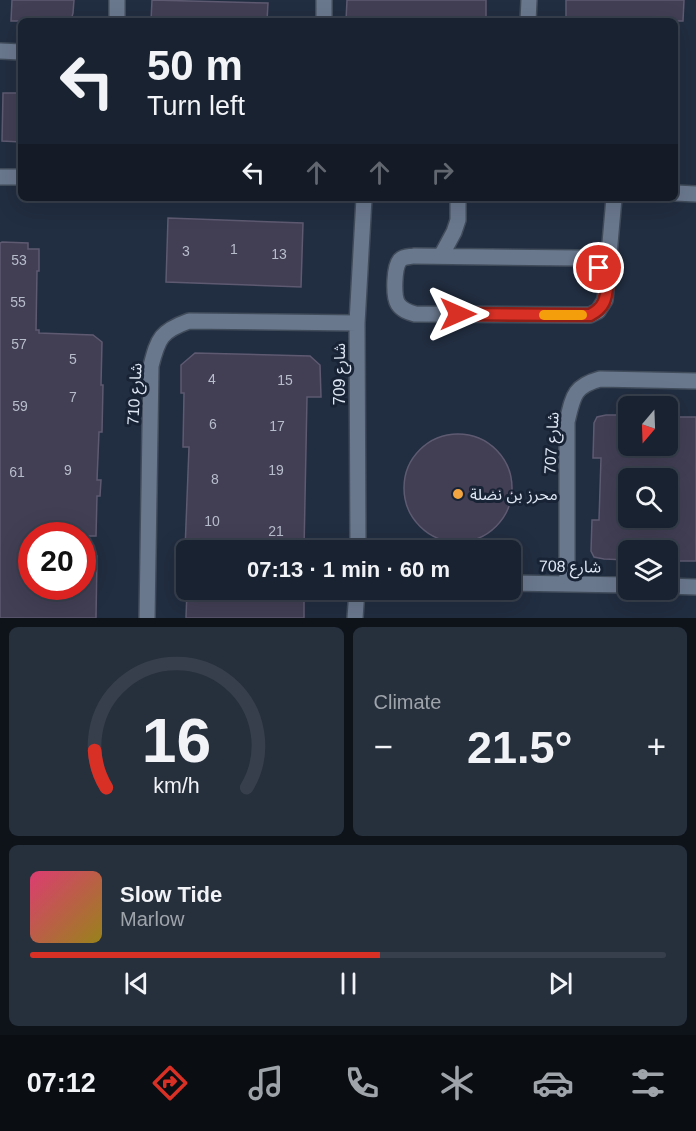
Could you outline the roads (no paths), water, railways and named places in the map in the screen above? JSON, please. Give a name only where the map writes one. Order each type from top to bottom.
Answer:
[{"type":"street","points":[[117,0],[117,18]]},
{"type":"street","points":[[324,0],[324,18]]},
{"type":"street","points":[[528,18],[529,0]]},
{"type":"street","points":[[0,51],[18,52]]},
{"type":"street","points":[[0,177],[18,177]]},
{"type":"street","points":[[678,193],[696,194]]},
{"type":"street","name":"شارع 709","points":[[358,540],[357,323],[364,201]]},
{"type":"street","points":[[441,256],[458,220],[458,201]]},
{"type":"street","points":[[608,281],[599,268],[579,258],[414,256],[404,257],[399,261],[396,268],[395,296],[397,303],[404,310],[415,314],[590,315],[598,311],[605,300],[608,281],[614,201]]},
{"type":"street","name":"شارع 710","points":[[147,618],[151,366],[157,345],[166,332],[189,321],[357,323]]},
{"type":"street","name":"شارع 707","points":[[567,584],[567,422],[571,403],[578,389],[600,380],[696,381]]},
{"type":"street","name":"شارع 708","points":[[521,583],[618,585]]},
{"type":"street","points":[[678,586],[696,587]]},
{"type":"street","points":[[355,618],[356,600]]},
{"type":"place","name":"محرز بن نضلة","points":[[458,494]]}]
